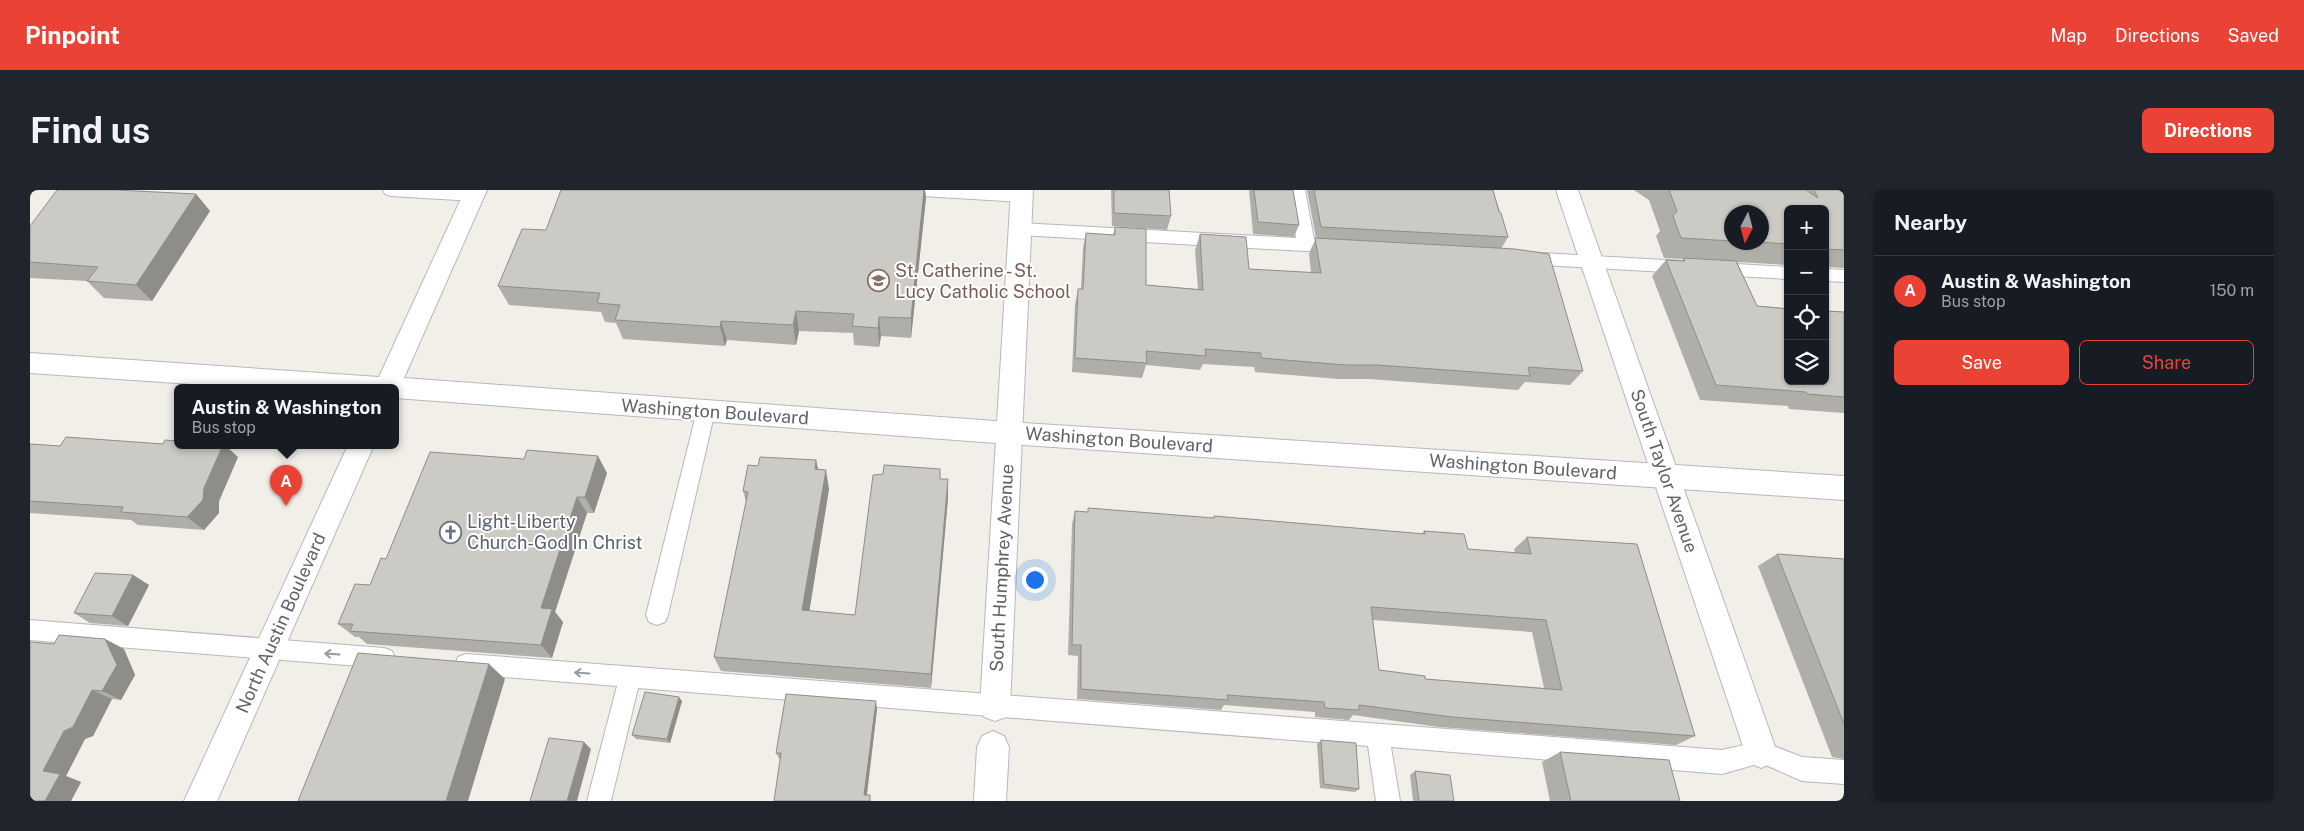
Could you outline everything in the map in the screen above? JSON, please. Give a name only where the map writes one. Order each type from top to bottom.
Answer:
[{"type":"street","name":"South Taylor Avenue","points":[[1567,190],[1761,752]]},
{"type":"street","points":[[388,384],[475,193]]},
{"type":"street","name":"South Humphrey Avenue","points":[[995,706],[1022,193]]},
{"type":"street","points":[[30,363],[335,384]]},
{"type":"street","name":"Washington Boulevard","points":[[399,388],[1009,433],[1844,488]]},
{"type":"street","name":"North Austin Boulevard","points":[[200,801],[359,449]]},
{"type":"street","points":[[990,801],[993,747]]},
{"type":"lane","points":[[391,190],[475,193]]},
{"type":"lane","points":[[922,190],[1022,193]]},
{"type":"lane","points":[[1297,190],[1306,245]]},
{"type":"lane","points":[[1020,229],[1354,248]]},
{"type":"lane","points":[[1508,257],[1784,273]]},
{"type":"lane","points":[[1829,275],[1844,276]]},
{"type":"lane","points":[[656,615],[706,411]]},
{"type":"lane","points":[[30,630],[407,660]]},
{"type":"lane","points":[[446,663],[1722,762],[1761,752],[1802,769],[1844,772]]},
{"type":"lane","points":[[599,801],[630,677]]},
{"type":"lane","points":[[1378,736],[1388,801]]},
{"type":"building","points":[[57,190],[116,190],[196,194],[136,285],[87,281],[98,267],[30,262],[30,226]]},
{"type":"building","points":[[561,190],[924,190],[911,318],[879,317],[878,328],[852,326],[854,314],[796,311],[793,325],[721,321],[720,327],[615,320],[620,305],[597,303],[600,293],[498,286],[522,229],[546,230]]},
{"type":"building","points":[[1114,190],[1169,190],[1171,216],[1114,213]]},
{"type":"building","points":[[1254,190],[1293,190],[1299,225],[1258,222]]},
{"type":"building","points":[[1314,190],[1493,190],[1508,237],[1321,227]]},
{"type":"building","points":[[1669,190],[1806,190],[1818,198],[1814,190],[1844,190],[1844,250],[1829,249],[1829,205],[1784,205],[1784,244],[1769,243],[1769,205],[1724,205],[1724,241],[1681,238],[1673,216],[1677,211]]},
{"type":"building","points":[[1115,227],[1146,229],[1146,285],[1203,290],[1200,234],[1246,237],[1249,269],[1321,273],[1315,238],[1515,249],[1549,254],[1583,371],[1528,367],[1530,376],[1261,358],[1261,353],[1205,349],[1206,356],[1146,351],[1147,363],[1075,358],[1078,289],[1083,289],[1086,233],[1115,235]]},
{"type":"building","points":[[1684,258],[1736,261],[1757,306],[1784,309],[1784,385],[1829,385],[1829,311],[1844,312],[1844,397],[1716,385],[1666,260],[1685,261]]},
{"type":"building","points":[[66,437],[163,444],[165,440],[174,441],[174,449],[221,449],[204,488],[203,500],[187,517],[121,512],[123,507],[30,501],[30,444],[60,446]]},
{"type":"building","points":[[527,450],[598,456],[585,497],[577,497],[541,608],[552,609],[541,645],[350,631],[353,624],[338,624],[355,584],[370,585],[381,558],[386,559],[430,452],[524,459]]},
{"type":"building","points":[[760,457],[816,460],[815,469],[826,470],[802,610],[855,615],[873,475],[883,474],[884,465],[940,469],[940,479],[948,479],[931,674],[714,657],[748,492],[743,491],[748,465],[758,466]]},
{"type":"building","points":[[1088,508],[1214,518],[1214,516],[1425,534],[1424,531],[1464,534],[1468,549],[1531,554],[1527,537],[1637,544],[1695,736],[1452,717],[1359,705],[1359,710],[1325,708],[1324,702],[1227,695],[1228,700],[1081,689],[1081,645],[1072,645],[1075,511],[1088,512]],"holes":[[[1371,607],[1546,620],[1562,690],[1425,679],[1425,676],[1379,670]]]},
{"type":"building","points":[[1777,554],[1844,559],[1844,724]]},
{"type":"building","points":[[95,573],[133,575],[112,616],[74,613]]},
{"type":"building","points":[[59,635],[105,639],[117,665],[102,691],[92,690],[73,727],[64,731],[43,771],[60,774],[45,801],[30,801],[30,642],[54,644]]},
{"type":"building","points":[[358,653],[489,664],[446,801],[298,801]]},
{"type":"building","points":[[645,692],[679,697],[667,739],[632,735]]},
{"type":"building","points":[[786,694],[876,701],[864,795],[870,795],[870,801],[774,801],[781,753],[776,753]]},
{"type":"building","points":[[549,738],[584,742],[567,801],[530,801]]},
{"type":"building","points":[[1321,740],[1356,743],[1359,789],[1324,784]]},
{"type":"building","points":[[1560,752],[1669,760],[1680,801],[1571,801]]},
{"type":"building","points":[[1415,771],[1450,775],[1454,801],[1419,801]]},
{"type":"place","name":"St. Catherine - St. Lucy Catholic School","points":[[879,281]]},
{"type":"place","name":"Austin & Washington","points":[[286,506]]},
{"type":"place","name":"Light-Liberty Church-God In Christ","points":[[451,532]]}]
